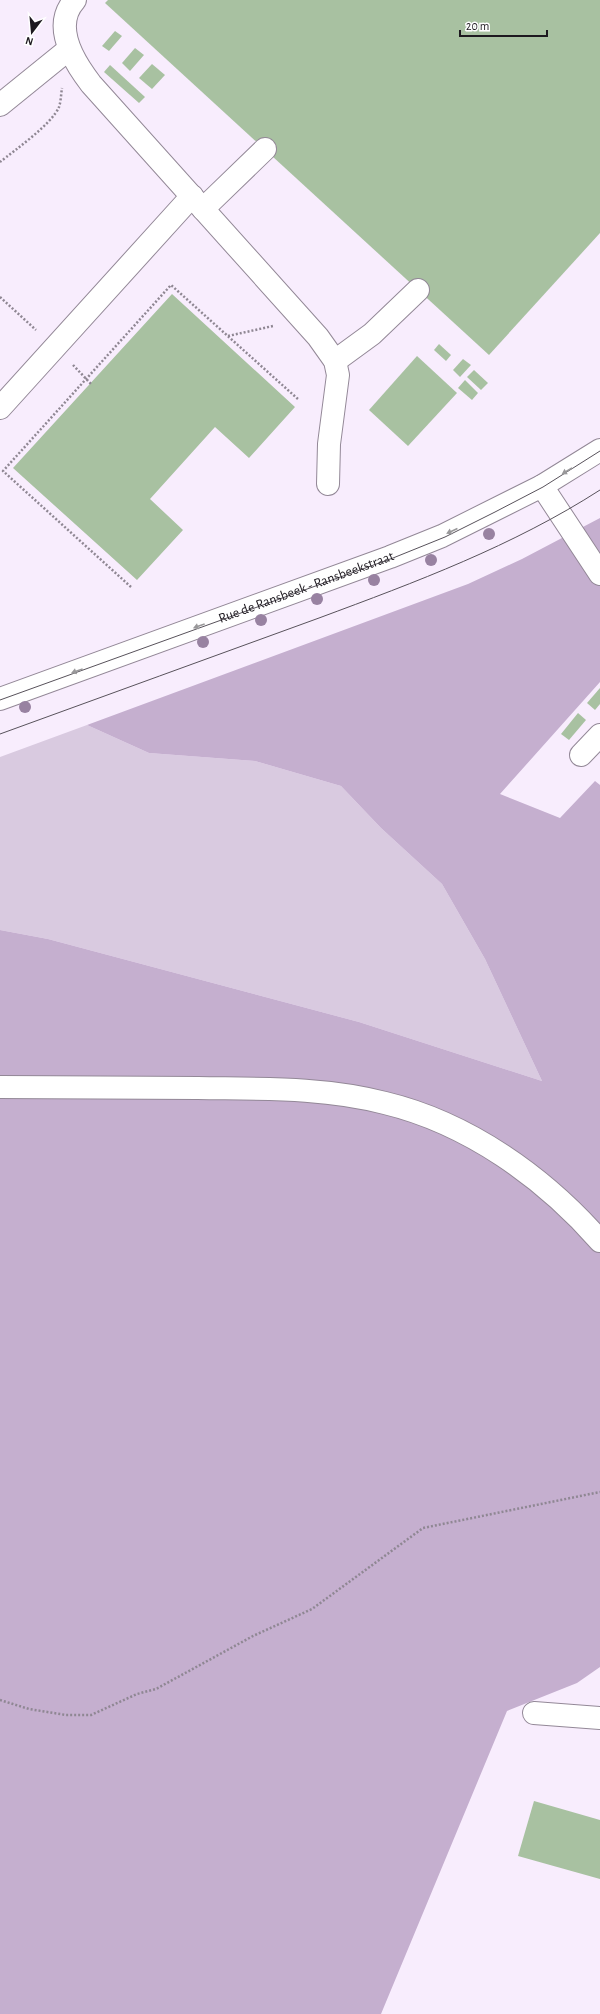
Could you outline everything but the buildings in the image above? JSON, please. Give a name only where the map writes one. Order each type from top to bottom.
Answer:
[{"type":"street","points":[[70,2],[65,18],[65,31],[69,49],[76,65],[90,84],[318,337],[334,361],[338,376],[329,444],[328,484]]},
{"type":"street","points":[[0,105],[69,49]]},
{"type":"street","points":[[0,408],[197,203],[264,149]]},
{"type":"street","points":[[334,361],[372,334],[418,290]]},
{"type":"street","name":"Rue de Ransbeek - Ransbeekstraat","points":[[0,699],[390,557],[442,536],[542,486],[600,450]]},
{"type":"street","points":[[542,486],[600,574]]},
{"type":"street","points":[[581,755],[600,735]]},
{"type":"street","points":[[0,1087],[290,1089],[340,1094],[385,1103],[443,1123],[511,1161],[568,1206],[600,1241]]},
{"type":"street","points":[[534,1713],[600,1718]]},
{"type":"path","points":[[0,162],[45,124],[56,112],[59,106],[69,49]]},
{"type":"path","points":[[131,587],[3,471],[171,285],[299,400]]},
{"type":"path","points":[[228,336],[303,320]]},
{"type":"path","points":[[0,1700],[29,1708],[66,1715],[91,1715],[137,1694],[156,1689],[253,1636],[312,1609],[423,1528],[600,1492]]},
{"type":"shaded area","points":[[600,518],[600,682],[500,794],[560,818],[595,781],[600,785],[600,1667],[577,1683],[507,1711],[381,2014],[0,2014],[0,930],[48,939],[359,1022],[542,1081],[485,959],[442,884],[381,828],[341,786],[255,761],[149,753],[87,725],[468,584],[522,559]]},
{"type":"shaded area","points":[[87,725],[149,753],[255,761],[341,786],[381,828],[442,884],[485,959],[542,1081],[359,1022],[48,939],[0,930],[0,757]]},
{"type":"tram line","points":[[0,700],[393,558],[445,537],[543,487],[600,451]]},
{"type":"tram line","points":[[0,734],[392,591],[498,546],[533,529],[600,490]]}]
